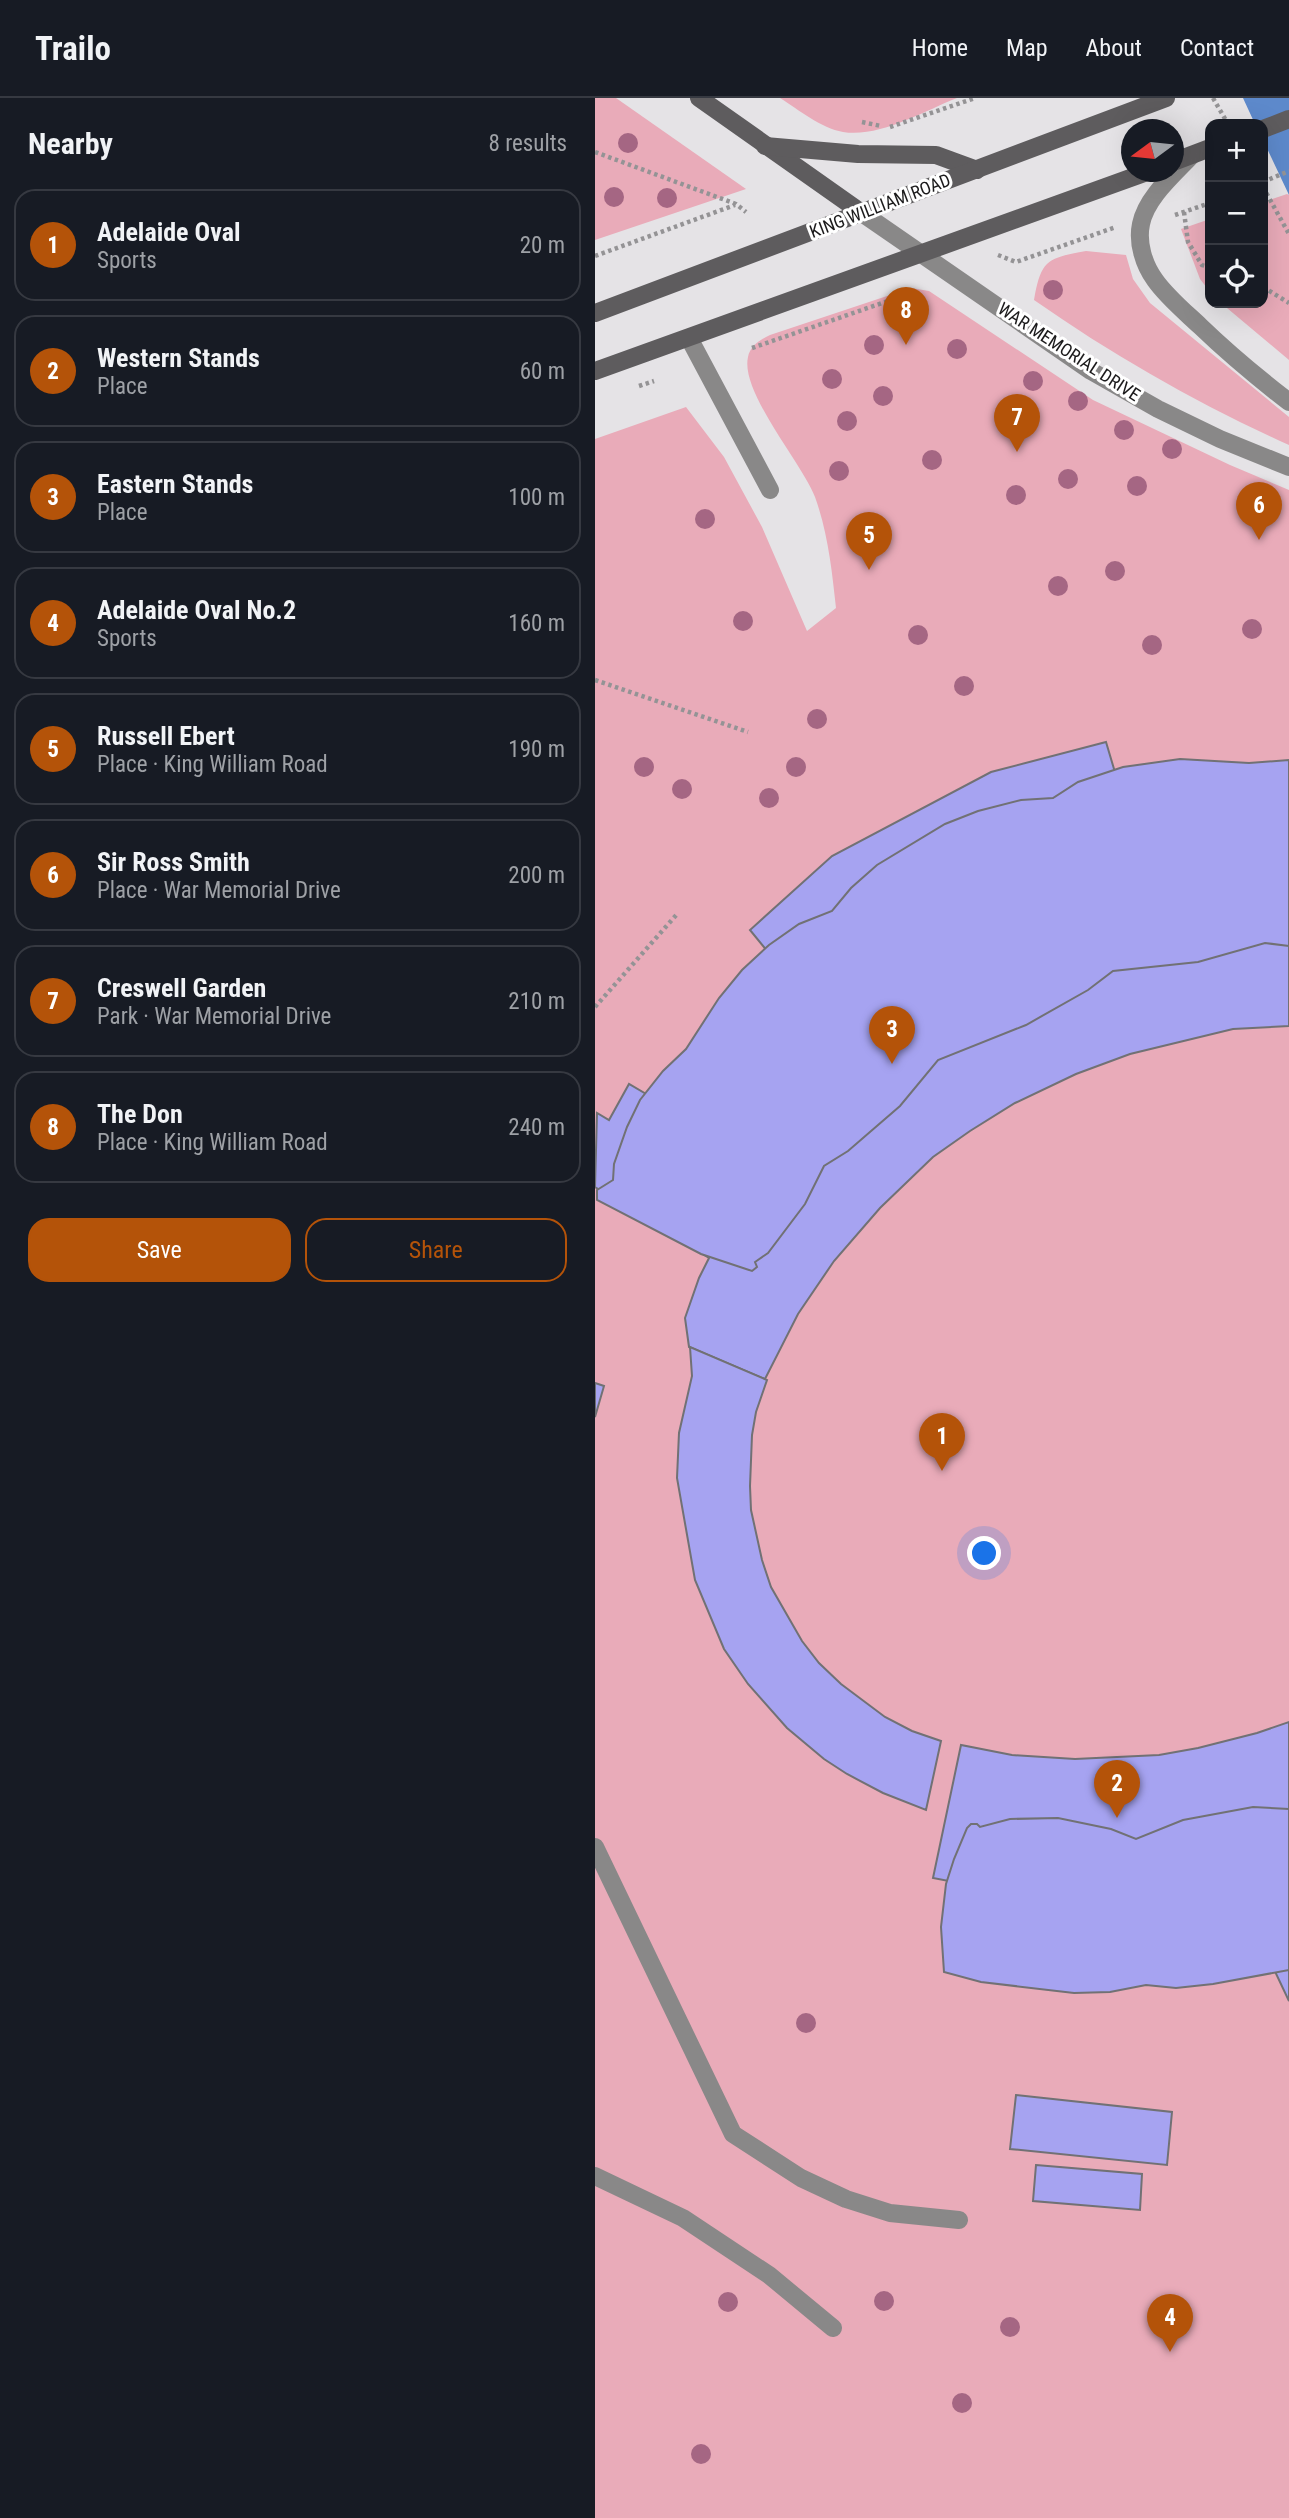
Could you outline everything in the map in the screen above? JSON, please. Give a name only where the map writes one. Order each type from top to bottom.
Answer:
[{"type":"main road","points":[[699,98],[862,213]]},
{"type":"main road","name":"KING WILLIAM ROAD","points":[[595,313],[1165,98]]},
{"type":"main road","points":[[1268,127],[1289,119]]},
{"type":"main road","points":[[765,146],[858,154],[936,155],[977,170]]},
{"type":"main road","points":[[1184,158],[1205,150]]},
{"type":"main road","points":[[595,371],[1121,181]]},
{"type":"street","points":[[1165,182],[1141,221],[1139,235],[1145,263],[1154,279],[1173,301],[1234,358],[1289,402]]},
{"type":"street","name":"WAR MEMORIAL DRIVE","points":[[862,213],[1091,371],[1158,409],[1220,439],[1289,467]]},
{"type":"street","points":[[689,338],[770,490]]},
{"type":"street","points":[[595,1847],[733,2134],[801,2178],[846,2199],[890,2213],[959,2220]]},
{"type":"street","points":[[595,2176],[683,2218],[769,2275],[833,2328]]},
{"type":"path","points":[[862,122],[889,127],[975,98]]},
{"type":"path","points":[[1213,98],[1225,119]]},
{"type":"path","points":[[595,152],[736,204],[746,212]]},
{"type":"path","points":[[1267,182],[1289,171]]},
{"type":"path","points":[[1268,194],[1289,234]]},
{"type":"path","points":[[595,256],[736,204]]},
{"type":"path","points":[[1169,216],[1205,205]]},
{"type":"path","points":[[1184,212],[1188,242],[1205,266]]},
{"type":"path","points":[[998,255],[1017,262],[1120,225]]},
{"type":"path","points":[[1268,290],[1289,303]]},
{"type":"path","points":[[752,348],[888,301]]},
{"type":"path","points":[[595,680],[748,732]]},
{"type":"path","points":[[595,1007],[678,913]]},
{"type":"shaded area","points":[[595,98],[616,98],[746,189],[595,240]]},
{"type":"shaded area","points":[[780,98],[957,98],[901,122],[857,133],[827,127]]},
{"type":"shaded area","points":[[1289,195],[1289,360],[1227,308],[1268,308],[1268,200]]},
{"type":"shaded area","points":[[1205,221],[1205,286],[1200,279],[1181,229]]},
{"type":"shaded area","points":[[1086,251],[1126,255],[1133,279],[1150,303],[1289,417],[1289,445],[1158,378],[1095,341],[1034,300],[1040,276],[1048,263],[1062,256]]},
{"type":"shaded area","points":[[911,288],[929,291],[1093,400],[1289,490],[1289,2518],[595,2518],[595,439],[686,407],[724,457],[762,527],[807,631],[836,608],[826,538],[815,497],[753,389],[748,372],[749,353],[756,343],[770,335]]},
{"type":"water","points":[[1243,98],[1289,98],[1289,195],[1268,151],[1268,119],[1253,119]]},
{"type":"building","points":[[1106,742],[1117,779],[1289,762],[1289,1026],[1233,1029],[1130,1054],[1076,1074],[1015,1103],[970,1131],[933,1157],[880,1208],[834,1261],[798,1314],[765,1379],[689,1347],[685,1318],[709,1258],[595,1187],[597,1113],[609,1120],[629,1084],[653,1098],[768,952],[750,930],[832,856],[991,772]]},
{"type":"building","points":[[1180,759],[1249,763],[1289,760],[1289,946],[1265,943],[1198,962],[1113,971],[1088,990],[1026,1025],[938,1060],[900,1106],[848,1151],[824,1166],[805,1204],[768,1253],[755,1262],[757,1267],[752,1271],[701,1254],[597,1200],[597,1190],[613,1180],[614,1164],[640,1100],[663,1071],[686,1049],[719,998],[742,970],[769,945],[799,924],[832,911],[851,888],[877,865],[945,824],[978,811],[1021,800],[1053,798],[1078,782],[1123,767]]},
{"type":"building","points":[[690,1347],[767,1380],[756,1412],[752,1435],[750,1486],[751,1510],[771,1587],[802,1641],[819,1663],[841,1684],[885,1717],[912,1731],[941,1741],[926,1810],[883,1793],[824,1759],[787,1728],[748,1684],[724,1649],[695,1580],[677,1478],[679,1433],[692,1376]]},
{"type":"building","points":[[595,1383],[604,1386],[595,1417]]},
{"type":"building","points":[[1289,1722],[1289,2001],[1253,1925],[1130,1966],[1026,1967],[963,1956],[975,1886],[933,1878],[961,1745],[1012,1755],[1075,1759],[1159,1755],[1198,1748]]},
{"type":"building","points":[[1253,1807],[1289,1809],[1289,1970],[1176,1988],[1146,1985],[1110,1992],[1074,1993],[981,1982],[944,1972],[941,1927],[946,1884],[954,1859],[971,1824],[980,1827],[1010,1819],[1058,1818],[1111,1829],[1136,1839],[1183,1820]]},
{"type":"building","points":[[1016,2095],[1172,2112],[1167,2165],[1010,2149]]},
{"type":"building","points":[[1036,2165],[1142,2174],[1140,2210],[1033,2201]]},
{"type":"place","name":"The Don","points":[[906,345]]},
{"type":"place","name":"Creswell Garden","points":[[1017,452]]},
{"type":"place","name":"Sir Ross Smith","points":[[1259,540]]},
{"type":"place","name":"Russell Ebert","points":[[869,570]]},
{"type":"place","name":"Eastern Stands","points":[[892,1064]]},
{"type":"place","name":"Adelaide Oval","points":[[942,1471]]},
{"type":"place","name":"Western Stands","points":[[1117,1818]]},
{"type":"place","name":"Adelaide Oval No.2","points":[[1170,2352]]}]
